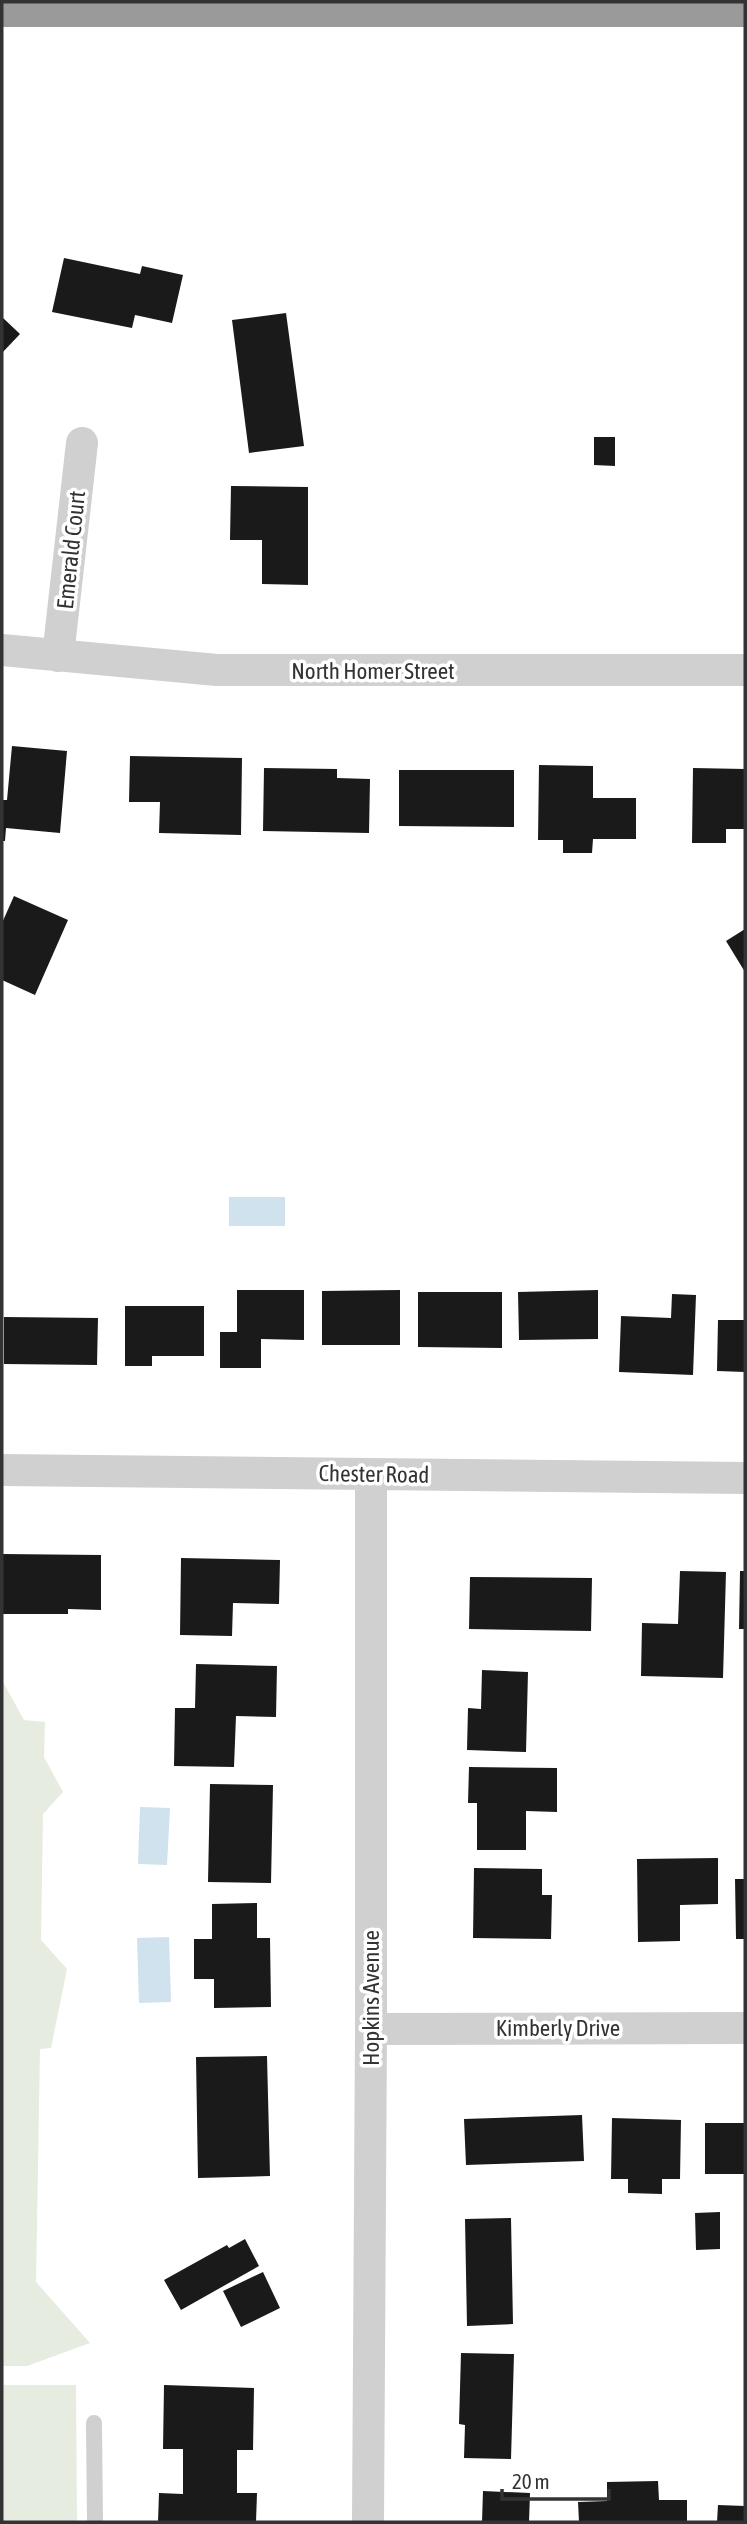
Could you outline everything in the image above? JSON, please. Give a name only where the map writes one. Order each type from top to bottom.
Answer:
[{"type":"highway","points":[[2,8],[745,8]]},
{"type":"street","name":"Emerald Court","points":[[58,656],[82,443]]},
{"type":"street","name":"North Homer Street","points":[[2,650],[217,670],[745,670]]},
{"type":"street","name":"Chester Road","points":[[2,1470],[745,1478]]},
{"type":"street","name":"Hopkins Avenue","points":[[368,2522],[370,1474]]},
{"type":"street","name":"Kimberly Drive","points":[[371,2029],[745,2028]]},
{"type":"lane","points":[[94,2423],[95,2522]]},
{"type":"shaded area","points":[[2,1680],[24,1720],[45,1722],[44,1757],[63,1792],[43,1814],[41,1940],[67,1969],[51,2048],[40,2049],[36,2282],[90,2343],[27,2366],[2,2366]]},
{"type":"shaded area","points":[[2,2385],[76,2385],[77,2522],[2,2522]]},
{"type":"water","points":[[229,1197],[285,1197],[285,1226],[229,1226]]},
{"type":"water","points":[[140,1807],[170,1808],[167,1865],[138,1864]]},
{"type":"water","points":[[169,1937],[171,2002],[139,2003],[137,1938]]},
{"type":"building","points":[[64,258],[140,274],[142,266],[183,275],[172,323],[135,315],[132,328],[52,312]]},
{"type":"building","points":[[286,313],[304,446],[249,453],[232,320]]},
{"type":"building","points":[[2,317],[20,334],[2,353]]},
{"type":"building","points":[[594,437],[615,437],[615,466],[594,465]]},
{"type":"building","points":[[231,486],[308,487],[308,585],[262,584],[262,540],[230,540]]},
{"type":"building","points":[[12,746],[67,751],[60,833],[6,828],[5,841],[2,841],[2,800],[7,800]]},
{"type":"building","points":[[130,756],[242,758],[241,835],[159,833],[160,802],[129,802]]},
{"type":"building","points":[[539,765],[593,766],[593,798],[636,798],[636,839],[593,839],[592,853],[563,853],[563,840],[538,840]]},
{"type":"building","points":[[264,768],[337,769],[337,778],[370,779],[369,833],[263,831]]},
{"type":"building","points":[[693,768],[745,769],[745,829],[726,829],[726,843],[692,843]]},
{"type":"building","points":[[399,770],[514,770],[514,827],[399,826]]},
{"type":"building","points":[[14,896],[68,920],[35,995],[2,980],[2,923]]},
{"type":"building","points":[[745,929],[745,972],[726,941]]},
{"type":"building","points":[[237,1290],[304,1290],[304,1340],[261,1339],[261,1368],[220,1368],[220,1332],[237,1332]]},
{"type":"building","points":[[400,1290],[400,1345],[322,1345],[322,1291]]},
{"type":"building","points":[[598,1290],[598,1339],[519,1340],[518,1292]]},
{"type":"building","points":[[418,1292],[502,1292],[502,1348],[418,1347]]},
{"type":"building","points":[[672,1294],[696,1295],[693,1375],[619,1372],[621,1316],[671,1318]]},
{"type":"building","points":[[125,1306],[204,1306],[204,1356],[152,1356],[152,1366],[125,1366]]},
{"type":"building","points":[[4,1317],[98,1318],[97,1365],[4,1364]]},
{"type":"building","points":[[718,1320],[745,1320],[745,1372],[717,1371]]},
{"type":"building","points":[[2,1554],[101,1555],[101,1610],[68,1609],[68,1614],[2,1614]]},
{"type":"building","points":[[181,1558],[280,1560],[279,1604],[233,1603],[232,1636],[180,1635]]},
{"type":"building","points":[[680,1571],[726,1572],[723,1678],[641,1676],[642,1623],[678,1624]]},
{"type":"building","points":[[740,1571],[745,1571],[745,1629],[739,1629]]},
{"type":"building","points":[[470,1577],[592,1578],[591,1631],[469,1629]]},
{"type":"building","points":[[196,1664],[277,1666],[276,1717],[236,1716],[234,1767],[174,1766],[175,1708],[195,1708]]},
{"type":"building","points":[[482,1670],[528,1672],[526,1752],[467,1750],[468,1708],[481,1709]]},
{"type":"building","points":[[469,1767],[557,1768],[557,1812],[526,1811],[526,1850],[477,1850],[477,1803],[468,1803]]},
{"type":"building","points":[[210,1784],[273,1785],[271,1883],[208,1882]]},
{"type":"building","points":[[718,1858],[718,1904],[680,1905],[680,1941],[638,1942],[637,1859]]},
{"type":"building","points":[[474,1868],[542,1869],[542,1895],[552,1895],[551,1939],[473,1938]]},
{"type":"building","points":[[735,1879],[745,1879],[745,1939],[736,1939]]},
{"type":"building","points":[[257,1903],[257,1938],[270,1938],[271,2007],[214,2008],[214,1979],[194,1979],[194,1939],[212,1939],[212,1904]]},
{"type":"building","points":[[267,2056],[270,2176],[198,2178],[196,2057]]},
{"type":"building","points":[[582,2115],[584,2161],[466,2165],[464,2119]]},
{"type":"building","points":[[612,2118],[681,2120],[680,2179],[662,2179],[662,2194],[628,2193],[628,2179],[611,2179]]},
{"type":"building","points":[[705,2123],[745,2123],[745,2174],[705,2174]]},
{"type":"building","points":[[720,2212],[720,2249],[696,2250],[695,2213]]},
{"type":"building","points":[[511,2218],[513,2324],[467,2326],[465,2219]]},
{"type":"building","points":[[245,2239],[259,2266],[181,2310],[164,2280],[227,2245],[229,2248]]},
{"type":"building","points":[[263,2272],[280,2308],[241,2327],[223,2291]]},
{"type":"building","points":[[461,2353],[514,2354],[511,2459],[464,2458],[465,2425],[459,2424]]},
{"type":"building","points":[[164,2385],[254,2388],[253,2450],[237,2450],[237,2493],[257,2493],[256,2522],[158,2522],[159,2493],[183,2494],[183,2449],[163,2449]]},
{"type":"building","points":[[658,2481],[659,2500],[687,2500],[687,2522],[579,2522],[578,2502],[607,2501],[607,2482]]},
{"type":"building","points":[[483,2491],[530,2493],[529,2522],[482,2522]]},
{"type":"building","points":[[718,2505],[745,2506],[745,2522],[717,2522]]}]
